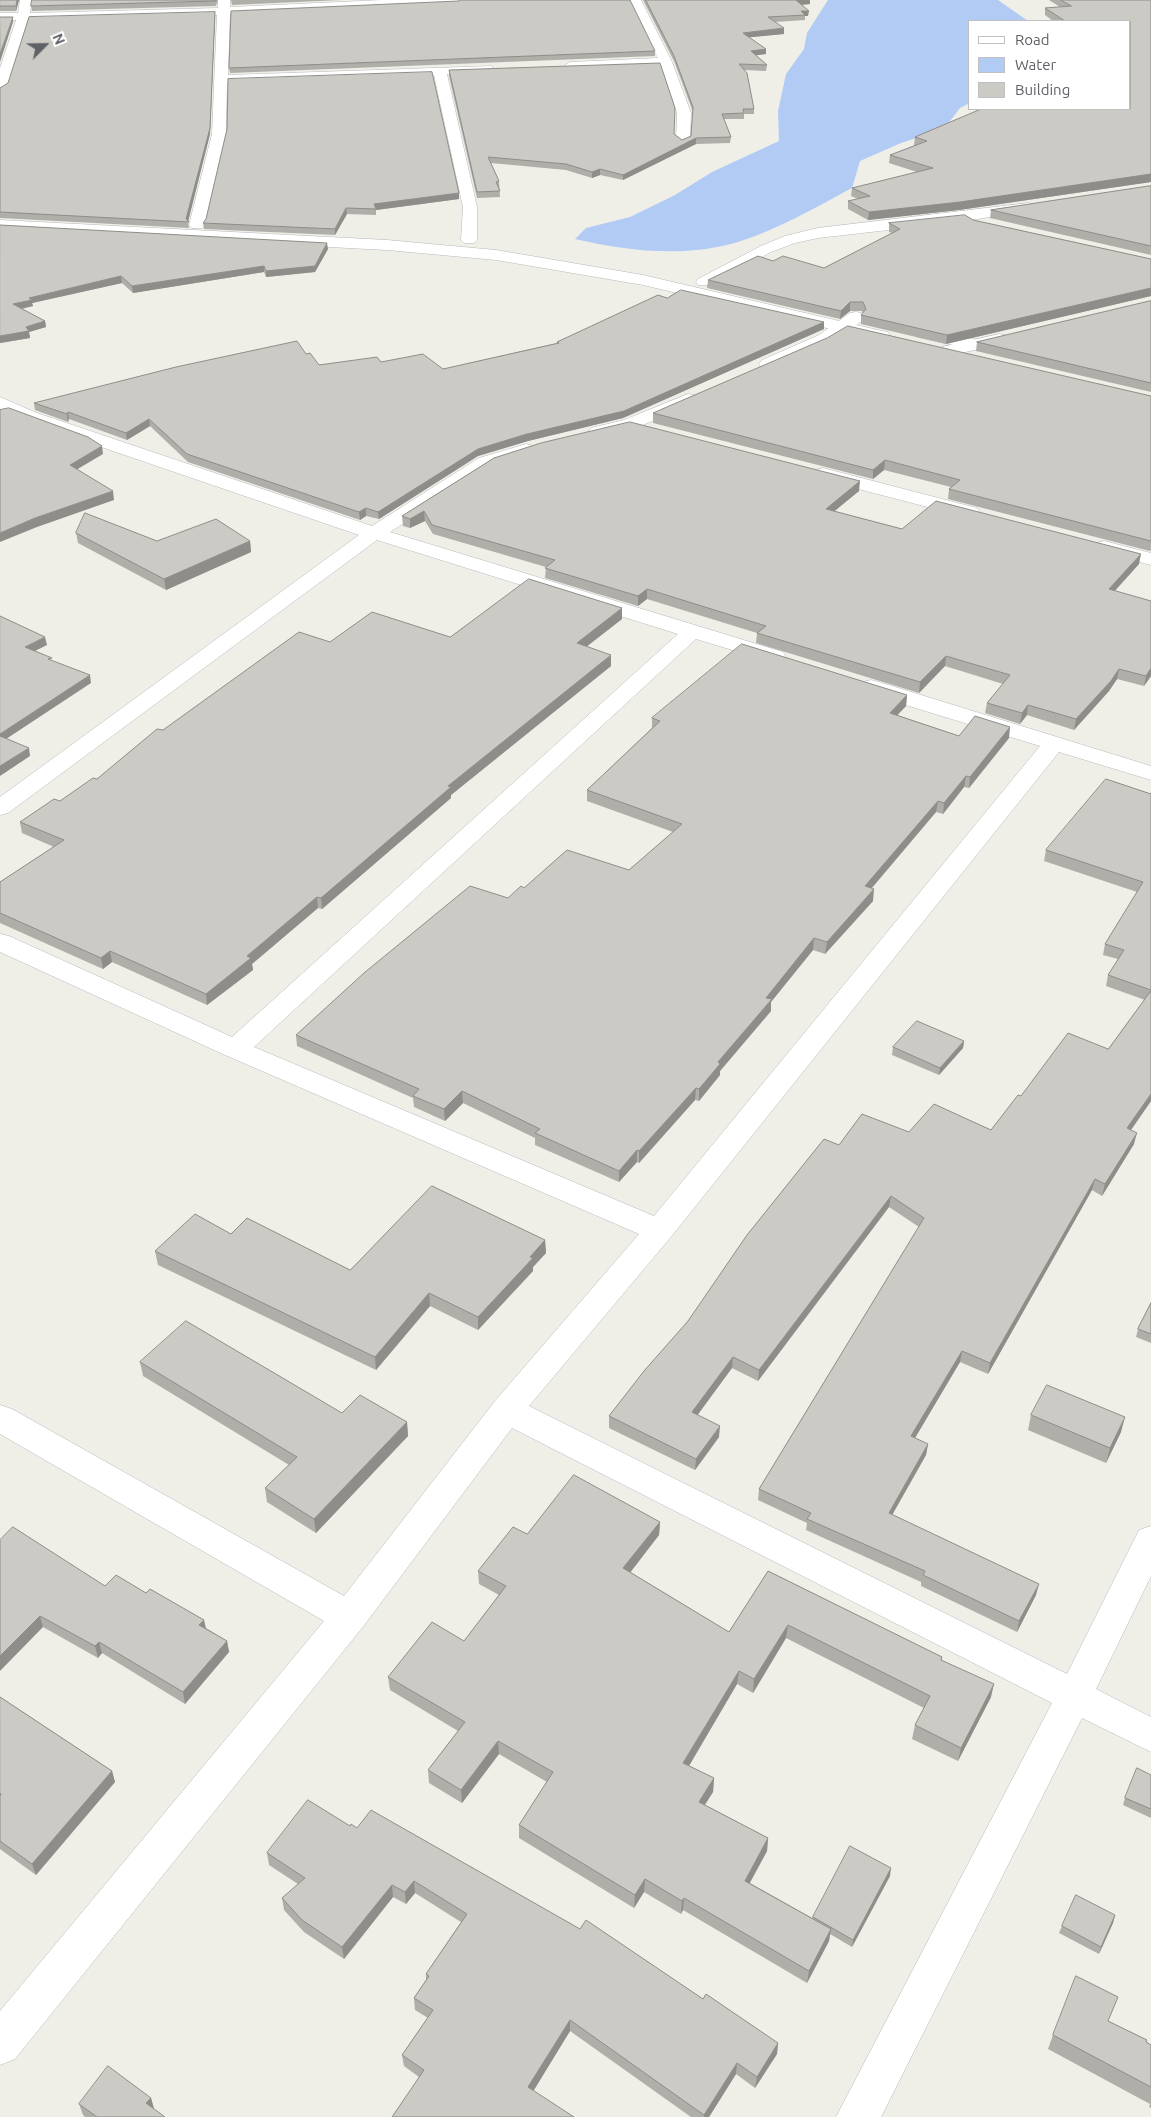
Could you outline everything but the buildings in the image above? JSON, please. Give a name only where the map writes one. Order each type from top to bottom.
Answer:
[{"type":"street","points":[[0,88],[23,16],[26,0]]},
{"type":"street","points":[[0,17],[224,5],[459,0]]},
{"type":"street","points":[[635,0],[666,62],[684,114],[683,140]]},
{"type":"street","points":[[197,225],[218,134],[224,5]]},
{"type":"street","points":[[558,66],[666,62]]},
{"type":"street","points":[[222,79],[499,69]]},
{"type":"street","points":[[440,71],[470,207],[469,240]]},
{"type":"street","points":[[704,282],[766,249],[790,240],[818,233],[959,217],[1045,204]]},
{"type":"street","points":[[0,215],[469,240],[512,246],[903,334],[974,344],[1030,357]]},
{"type":"street","points":[[959,217],[995,226]]},
{"type":"street","points":[[0,224],[387,245],[496,255],[704,282],[851,322]]},
{"type":"street","points":[[750,373],[851,322]]},
{"type":"street","points":[[903,334],[948,351],[1016,367]]},
{"type":"street","points":[[948,351],[1012,336]]},
{"type":"street","points":[[579,436],[630,424],[707,391]]},
{"type":"street","points":[[0,402],[31,417],[374,533],[798,664]]},
{"type":"street","points":[[630,424],[659,432]]},
{"type":"street","points":[[0,808],[374,533],[486,462],[544,445]]},
{"type":"street","points":[[804,469],[987,516]]},
{"type":"street","points":[[1084,541],[1151,559]]},
{"type":"street","points":[[235,1049],[693,631]]},
{"type":"street","points":[[854,682],[1151,773]]},
{"type":"street","points":[[0,2044],[349,1617],[507,1410],[659,1230],[1054,744]]},
{"type":"street","points":[[0,942],[235,1049],[659,1230]]},
{"type":"street","points":[[507,1410],[1151,1735]]},
{"type":"street","points":[[0,1418],[349,1617]]},
{"type":"street","points":[[858,2117],[1074,1697],[1151,1540]]},
{"type":"water","points":[[828,0],[998,0],[1027,20],[968,20],[968,104],[960,108],[944,129],[901,143],[860,161],[852,188],[782,225],[738,242],[697,250],[656,251],[615,247],[575,239],[586,228],[630,217],[675,195],[712,172],[779,141],[778,111],[786,74],[804,49],[807,33]]}]
